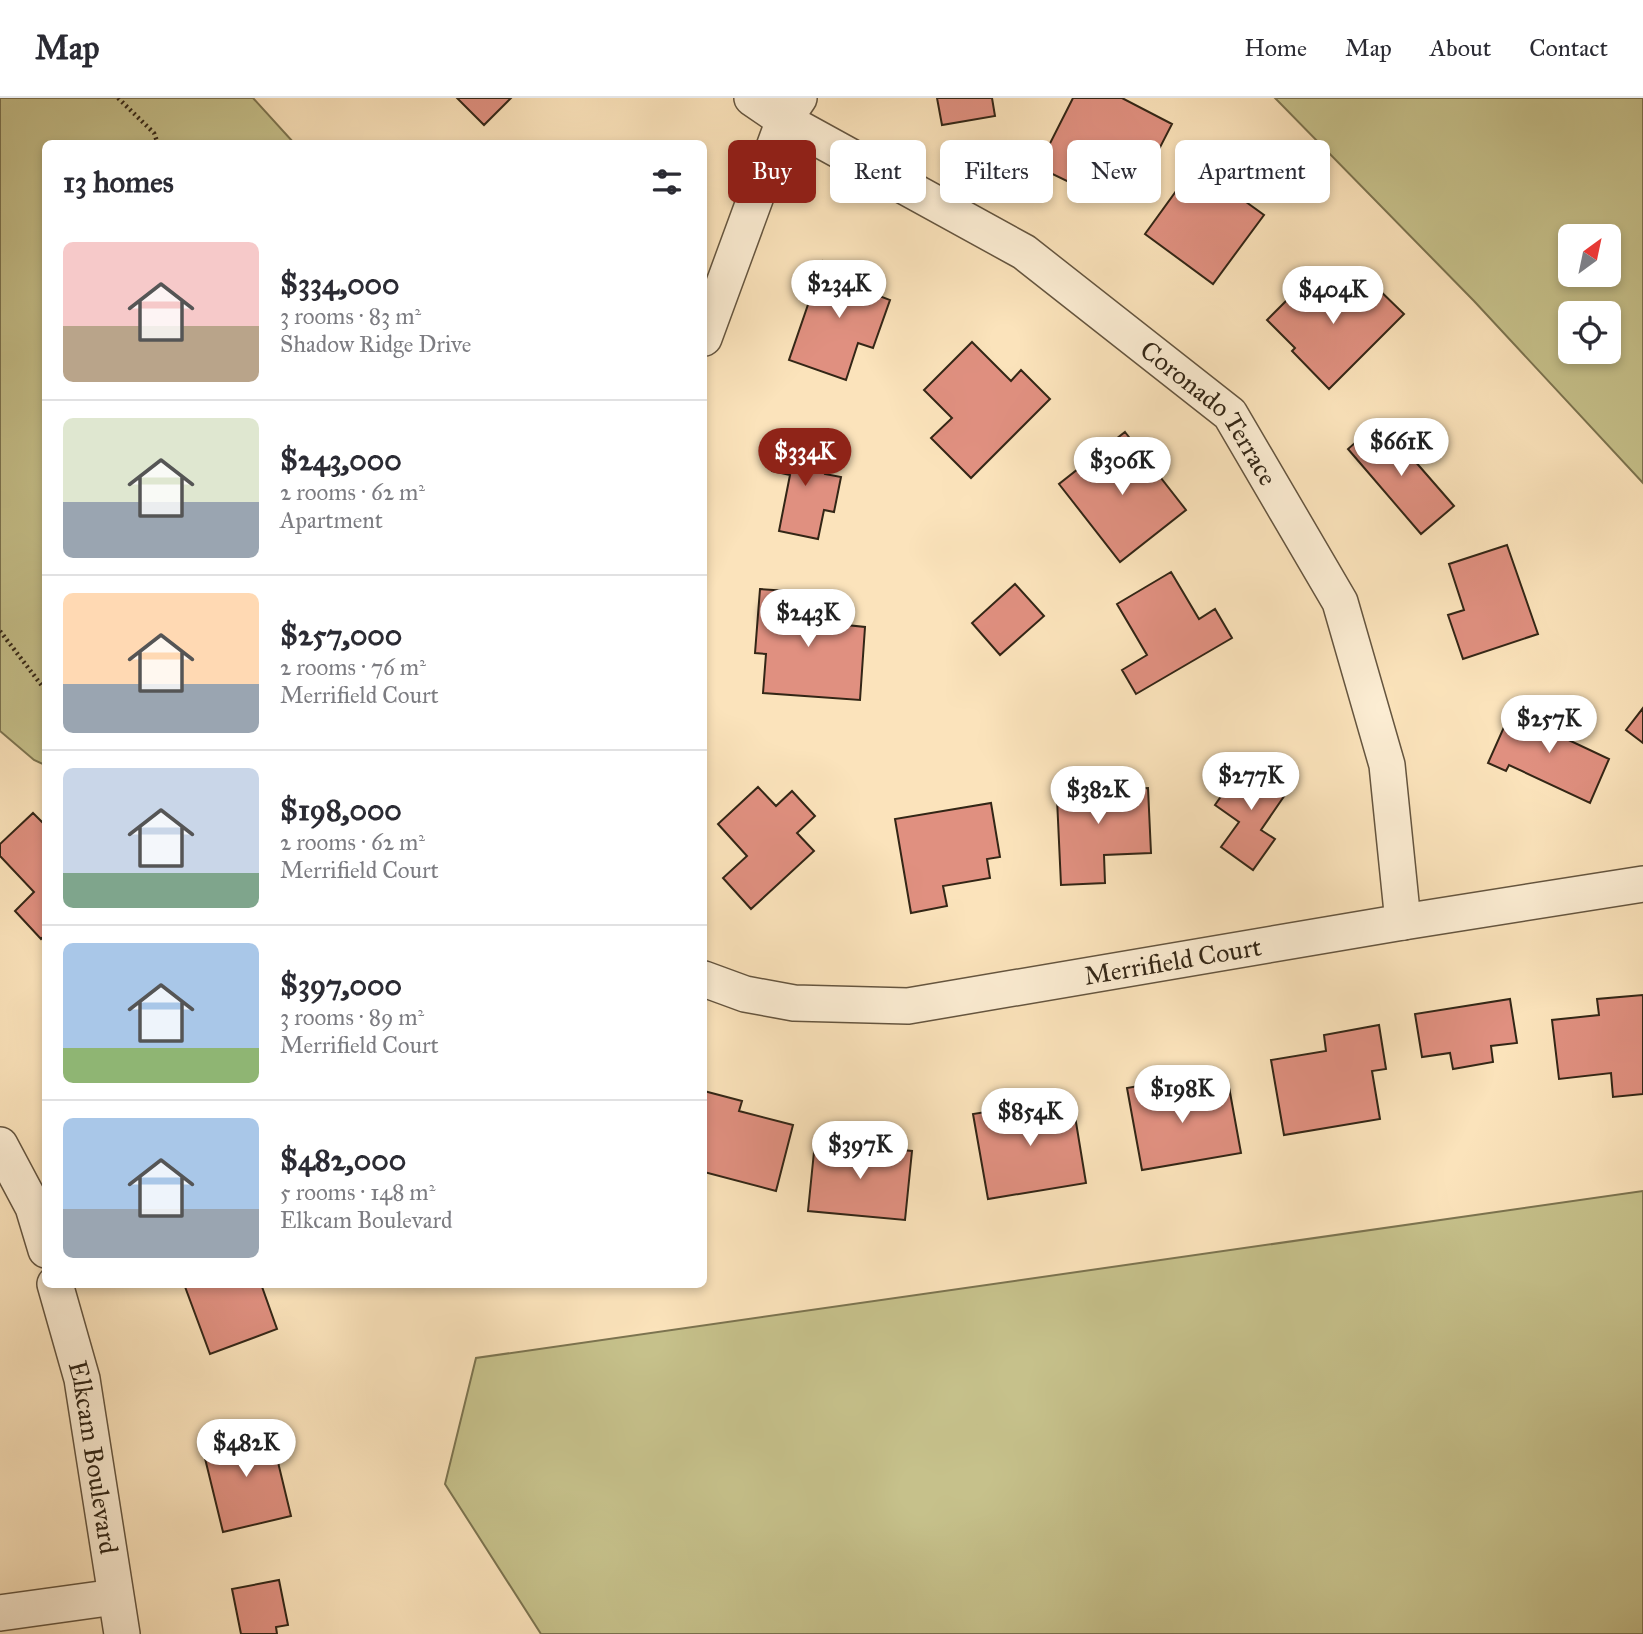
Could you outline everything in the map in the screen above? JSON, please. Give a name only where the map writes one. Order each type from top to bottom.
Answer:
[{"type":"street","name":"Coronado Terrace","points":[[752,98],[791,109],[1024,253],[1230,414],[1340,602],[1387,765],[1403,922]]},
{"type":"street","points":[[707,330],[791,109]]},
{"type":"street","name":"Merrifield Court","points":[[707,980],[745,993],[794,1003],[908,1006],[1643,884]]},
{"type":"street","points":[[0,1145],[39,1206],[42,1225]]},
{"type":"street","name":"Elkcam Boulevard","points":[[56,1288],[82,1379],[122,1634]]},
{"type":"street","points":[[0,1613],[115,1597]]},
{"type":"path","points":[[118,98],[154,133],[157,140]]},
{"type":"path","points":[[0,631],[42,686]]},
{"type":"shaded area","points":[[0,98],[253,98],[291,140],[42,140],[42,764],[0,731]]},
{"type":"shaded area","points":[[1275,98],[1643,98],[1643,483],[1474,301],[1330,154],[1330,140],[1316,140]]},
{"type":"shaded area","points":[[1643,1191],[1643,1634],[541,1634],[445,1484],[476,1358]]},
{"type":"building","points":[[457,98],[511,98],[484,125]]},
{"type":"building","points":[[937,98],[992,98],[995,116],[942,125]]},
{"type":"building","points":[[1073,98],[1122,98],[1172,124],[1161,145],[1161,140],[1067,140],[1067,181],[1053,174],[1052,140]]},
{"type":"building","points":[[1175,193],[1175,203],[1247,203],[1264,215],[1213,284],[1145,234]]},
{"type":"building","points":[[823,261],[879,280],[874,294],[890,300],[873,348],[858,343],[846,380],[789,360]]},
{"type":"building","points":[[1316,271],[1352,306],[1373,284],[1404,314],[1329,389],[1292,351],[1295,348],[1267,320]]},
{"type":"building","points":[[972,342],[1011,381],[1021,370],[1050,399],[971,478],[931,438],[952,418],[924,390]]},
{"type":"building","points":[[1380,421],[1454,506],[1421,534],[1348,449]]},
{"type":"building","points":[[1125,432],[1186,510],[1120,562],[1059,484]]},
{"type":"building","points":[[778,440],[829,450],[825,474],[841,477],[834,512],[824,510],[818,539],[779,531],[790,475],[772,471]]},
{"type":"building","points":[[1507,545],[1538,634],[1463,659],[1448,615],[1464,610],[1449,564]]},
{"type":"building","points":[[1171,572],[1199,619],[1215,609],[1232,638],[1136,694],[1122,670],[1147,655],[1117,604]]},
{"type":"building","points":[[1015,584],[1044,616],[1000,655],[972,623]]},
{"type":"building","points":[[760,589],[803,592],[802,607],[838,610],[837,624],[865,627],[860,700],[763,693],[766,654],[755,653]]},
{"type":"building","points":[[1533,706],[1567,721],[1560,736],[1609,759],[1590,803],[1509,765],[1506,771],[1488,763],[1508,718],[1524,726]]},
{"type":"building","points":[[1643,708],[1643,743],[1626,730]]},
{"type":"building","points":[[1247,759],[1289,789],[1261,830],[1275,839],[1253,870],[1221,847],[1239,822],[1215,805]]},
{"type":"building","points":[[1104,775],[1105,790],[1148,788],[1151,853],[1104,855],[1105,883],[1061,885],[1056,777]]},
{"type":"building","points":[[758,787],[776,806],[792,791],[815,816],[797,833],[814,851],[751,909],[723,878],[747,856],[718,824]]},
{"type":"building","points":[[991,803],[1000,857],[987,859],[990,878],[943,886],[947,906],[911,913],[895,819]]},
{"type":"building","points":[[33,813],[42,822],[41,939],[15,911],[34,892],[0,856],[0,844]]},
{"type":"building","points":[[1643,995],[1643,1094],[1613,1097],[1611,1073],[1559,1079],[1552,1020],[1599,1015],[1597,999]]},
{"type":"building","points":[[1510,999],[1517,1043],[1491,1046],[1493,1062],[1453,1069],[1450,1053],[1422,1057],[1415,1014]]},
{"type":"building","points":[[1379,1025],[1386,1069],[1372,1071],[1380,1119],[1284,1135],[1271,1060],[1326,1051],[1324,1035]]},
{"type":"building","points":[[1167,1081],[1170,1097],[1229,1087],[1241,1153],[1142,1170],[1127,1088]]},
{"type":"building","points":[[707,1092],[742,1101],[739,1111],[793,1125],[776,1191],[707,1173]]},
{"type":"building","points":[[1072,1098],[1086,1183],[988,1199],[973,1114]]},
{"type":"building","points":[[815,1142],[912,1151],[905,1220],[808,1211]]},
{"type":"building","points":[[185,1288],[262,1288],[277,1329],[210,1354]]},
{"type":"building","points":[[269,1425],[291,1516],[223,1532],[201,1442]]},
{"type":"building","points":[[279,1580],[288,1625],[276,1627],[277,1634],[241,1634],[232,1589]]}]
